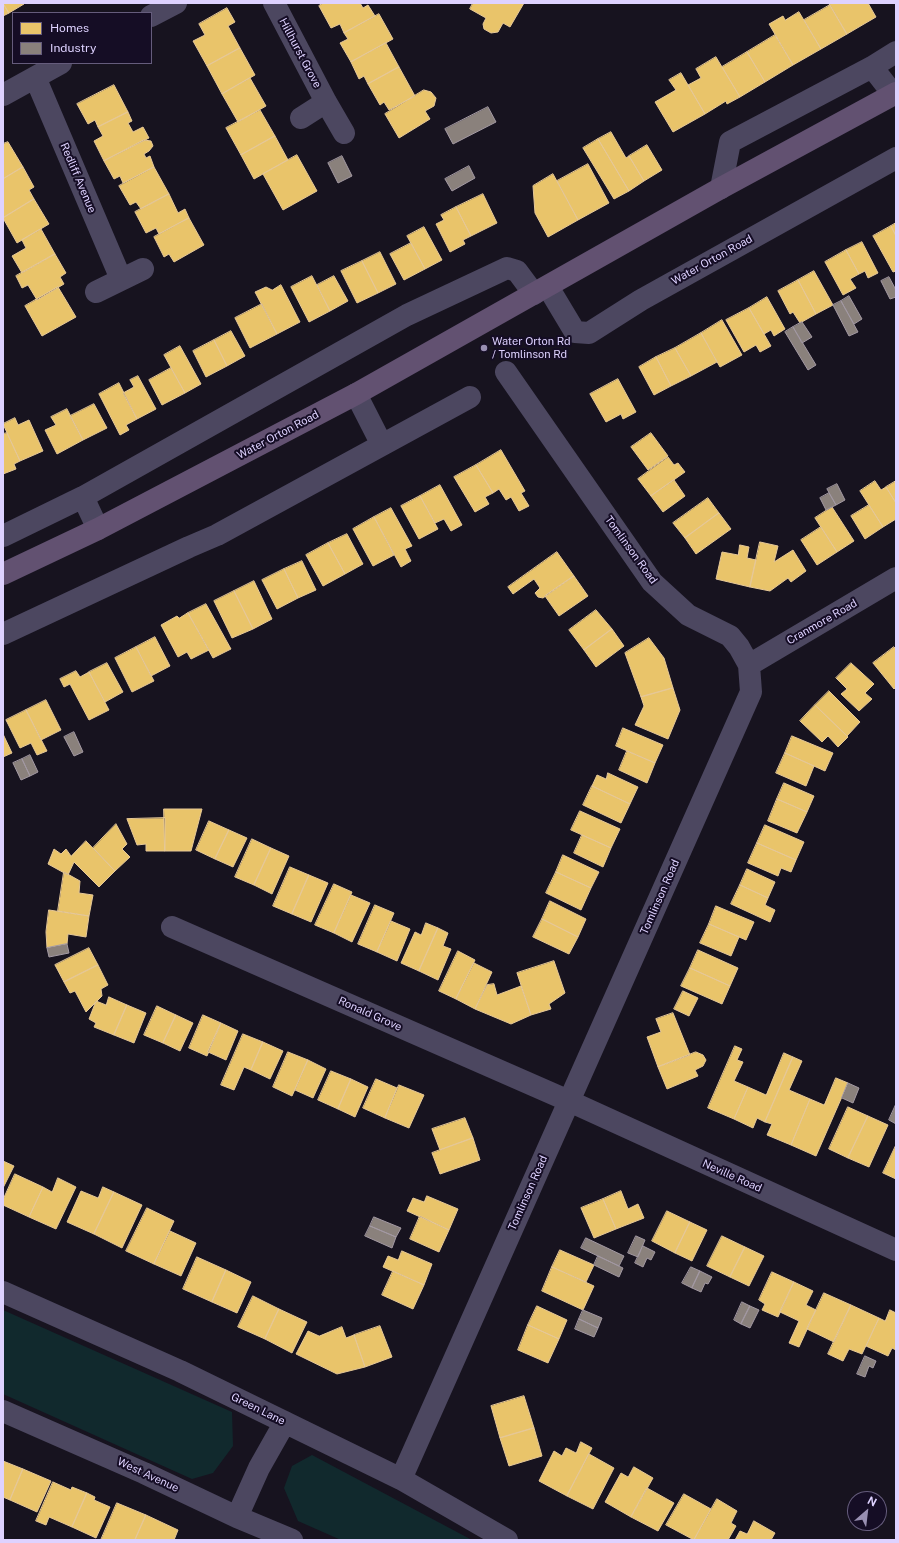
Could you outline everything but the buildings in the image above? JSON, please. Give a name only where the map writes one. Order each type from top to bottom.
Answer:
[{"type":"main road","name":"Water Orton Road","points":[[3,574],[98,529],[356,394],[721,188],[894,93]]},
{"type":"street","points":[[152,15],[176,3]]},
{"type":"street","name":"Hillhurst Grove","points":[[274,3],[344,133]]},
{"type":"street","points":[[721,188],[730,142],[872,67],[896,52]]},
{"type":"street","points":[[3,95],[59,64]]},
{"type":"street","points":[[872,67],[894,93]]},
{"type":"street","name":"Redliff Avenue","points":[[35,77],[121,279]]},
{"type":"street","points":[[301,118],[326,102]]},
{"type":"street","name":"Water Orton Road","points":[[541,290],[574,332],[589,333],[648,296],[896,158]]},
{"type":"street","points":[[3,536],[83,497],[407,315],[507,268],[517,271],[541,290]]},
{"type":"street","points":[[96,292],[143,270]]},
{"type":"street","name":"Tomlinson Road","points":[[401,1480],[568,1101],[751,692],[749,665],[739,647],[730,636],[688,615],[652,582],[506,372]]},
{"type":"street","points":[[356,394],[382,445]]},
{"type":"street","points":[[3,634],[217,535],[470,397]]},
{"type":"street","points":[[83,497],[98,529]]},
{"type":"street","name":"Cranmore Road","points":[[749,665],[896,578]]},
{"type":"street","name":"Ronald Grove","points":[[172,927],[568,1101]]},
{"type":"street","name":"Neville Road","points":[[568,1101],[896,1250]]},
{"type":"street","name":"Green Lane","points":[[3,1292],[180,1370],[401,1480],[507,1540]]},
{"type":"street","name":"West Avenue","points":[[3,1411],[137,1470],[237,1517],[292,1540]]},
{"type":"street","points":[[237,1517],[259,1468],[285,1422]]},
{"type":"green space","points":[[3,1310],[232,1412],[233,1446],[213,1473],[192,1479],[3,1394]]},
{"type":"green space","points":[[312,1455],[472,1540],[341,1540],[298,1521],[284,1488],[292,1466]]},
{"type":"place","name":"Water Orton Rd / Tomlinson Rd","points":[[484,348]]}]
